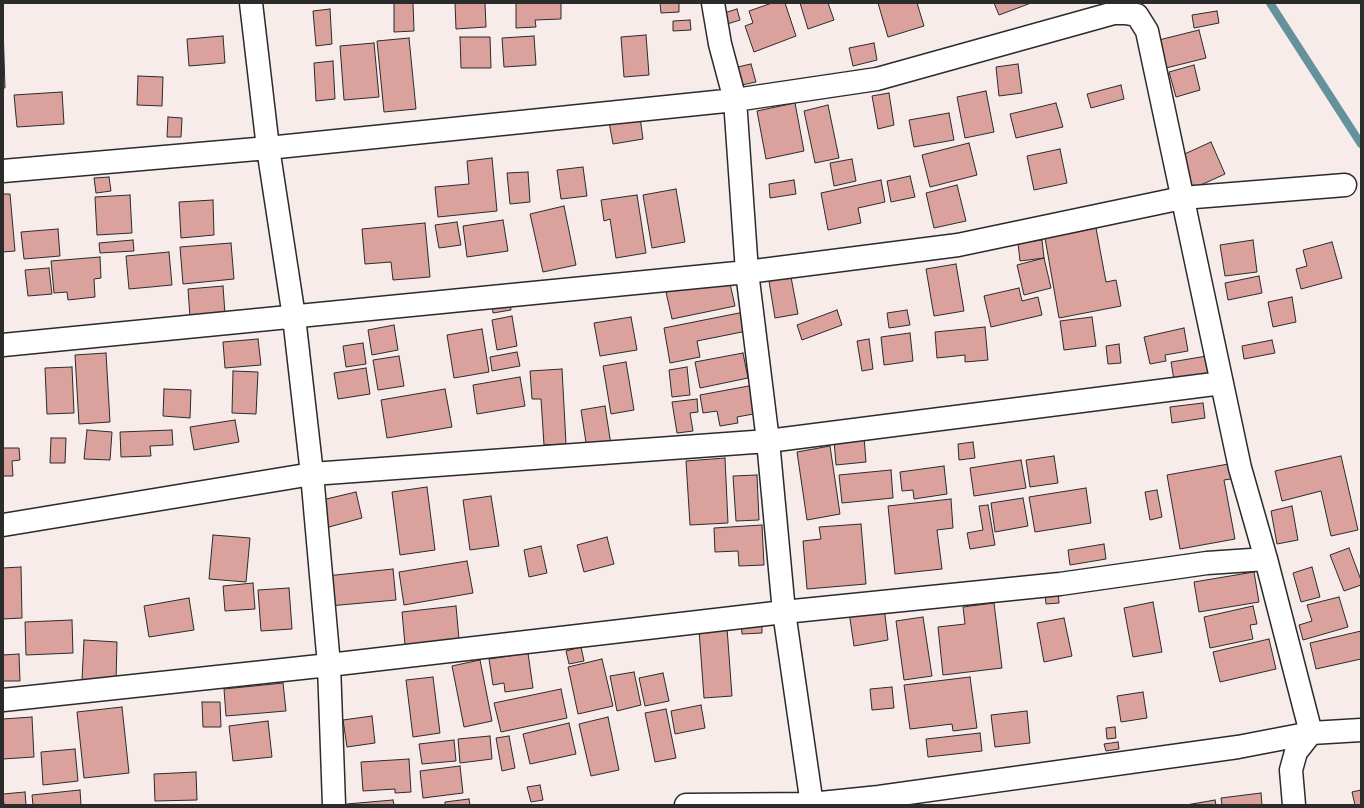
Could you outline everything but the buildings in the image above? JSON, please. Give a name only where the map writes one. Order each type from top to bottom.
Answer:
[{"type":"street","points":[[251,3],[268,148],[294,317],[312,474],[330,665],[334,805]]},
{"type":"street","points":[[713,3],[720,44],[735,100],[747,272],[768,441],[784,612],[811,804]]},
{"type":"street","points":[[3,171],[268,148],[735,100],[877,79],[1112,8],[1137,15],[1143,22],[1147,31],[1240,468],[1266,559],[1311,733]]},
{"type":"street","points":[[3,345],[747,272],[958,245],[1182,198],[1345,185]]},
{"type":"street","points":[[3,525],[312,474],[768,441],[1222,384]]},
{"type":"street","points":[[3,700],[330,665],[784,612],[1060,584],[1207,562],[1266,559]]},
{"type":"street","points":[[686,805],[811,804],[879,797],[1238,747],[1311,733],[1361,730]]},
{"type":"street","points":[[1294,805],[1291,770],[1296,752],[1311,733]]},
{"type":"waterway","points":[[1270,3],[1361,144]]}]
